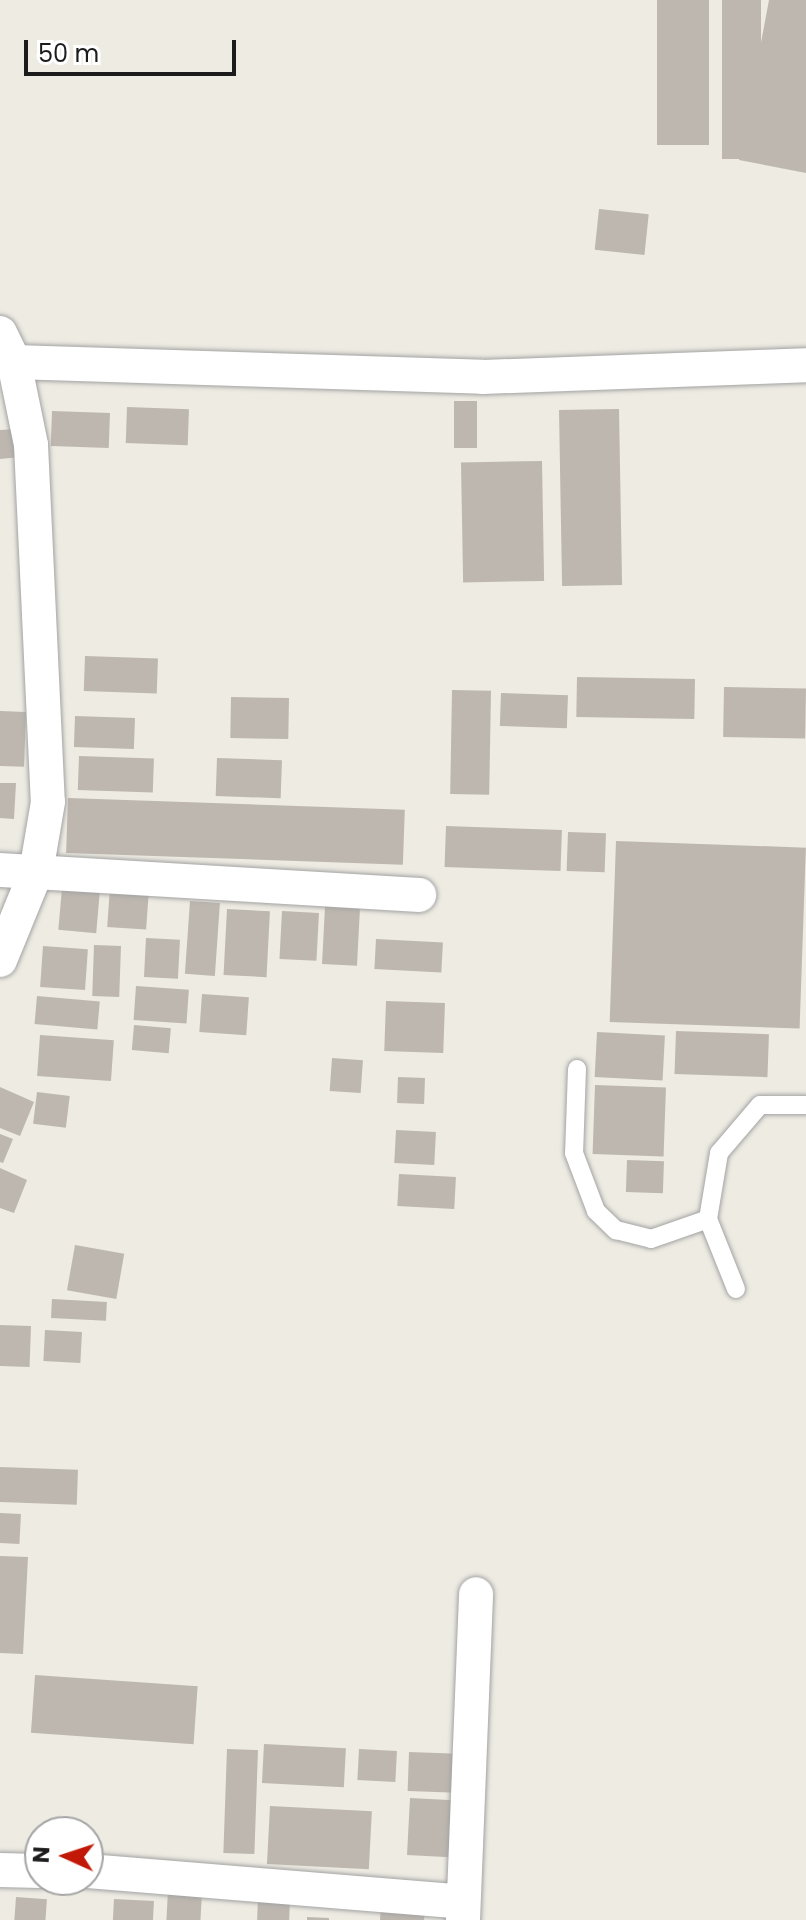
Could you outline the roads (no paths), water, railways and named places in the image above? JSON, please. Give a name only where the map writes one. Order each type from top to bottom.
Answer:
[{"type":"street","points":[[0,960],[36,872],[48,802],[40,540],[7,347],[483,377],[806,365]]},
{"type":"street","points":[[0,870],[419,895]]},
{"type":"street","points":[[104,1873],[463,1911],[476,1594]]},
{"type":"street","points":[[0,1870],[24,1871]]},
{"type":"lane","points":[[577,1069],[574,1153],[596,1211],[616,1230],[651,1239],[708,1219]]},
{"type":"lane","points":[[736,1289],[708,1219],[719,1153],[741,1121],[760,1105],[806,1105]]}]
